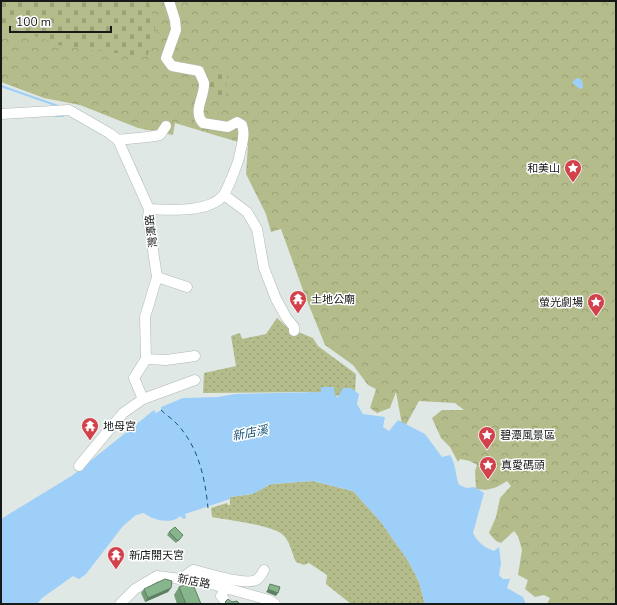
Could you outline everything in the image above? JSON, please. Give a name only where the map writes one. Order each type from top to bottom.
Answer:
[{"type":"street","points":[[149,209],[171,210],[195,208],[210,205],[224,195],[238,163],[244,131],[242,125],[237,122],[228,127],[203,123],[199,119],[198,113],[204,83],[199,71],[172,66],[166,58],[176,30],[175,20],[169,1]]},
{"type":"street","points":[[1,114],[69,110],[109,133],[118,140],[160,135],[166,126]]},
{"type":"street","name":"灣潭路","points":[[118,140],[149,209],[148,216],[157,277],[145,317],[146,359]]},
{"type":"street","points":[[224,195],[248,212],[258,230],[264,268],[276,299],[286,317],[294,327],[294,332]]},
{"type":"street","points":[[157,277],[187,287]]},
{"type":"street","points":[[143,399],[139,393],[134,378],[146,359],[166,360],[195,356]]},
{"type":"street","points":[[79,466],[123,413],[143,399],[195,380]]},
{"type":"street","points":[[182,578],[193,570],[247,582],[256,580],[264,570]]},
{"type":"street","name":"新店路","points":[[120,604],[135,589],[158,576],[204,582],[269,600],[275,604]]},
{"type":"street","points":[[225,589],[221,596],[228,604]]},
{"type":"green space","points":[[1,1],[616,1],[616,604],[547,604],[550,598],[544,595],[535,597],[525,589],[528,580],[518,575],[522,550],[518,536],[514,531],[501,543],[496,541],[489,533],[496,517],[500,498],[511,486],[507,481],[493,488],[485,490],[476,489],[475,471],[477,465],[470,461],[460,459],[458,462],[450,447],[441,438],[432,418],[442,410],[464,410],[455,403],[419,401],[403,430],[396,392],[390,408],[377,413],[370,408],[376,389],[368,385],[353,365],[325,345],[281,229],[271,232],[266,214],[246,174],[248,145],[175,123],[173,135],[138,128],[80,105],[44,98],[1,82]]},
{"type":"green space","points":[[1,1],[148,1],[156,24],[147,57],[62,46],[1,23]]},
{"type":"green space","points":[[212,74],[227,74],[226,97],[207,96]]},
{"type":"green space","points":[[277,318],[288,328],[313,338],[318,346],[356,374],[355,393],[322,398],[310,392],[203,393],[204,373],[236,366],[231,336],[240,333],[242,339],[266,334]]},
{"type":"green space","points":[[313,481],[353,491],[381,522],[409,562],[419,582],[425,604],[351,604],[326,584],[327,575],[309,563],[304,565],[296,562],[287,541],[278,531],[239,521],[212,517],[211,508],[227,503],[230,505],[230,497],[252,494],[271,484]]},
{"type":"water","points":[[578,78],[582,80],[583,88],[580,89],[572,83]]},
{"type":"water","name":"新店溪","points":[[321,387],[334,387],[335,396],[338,397],[343,388],[351,388],[359,394],[357,404],[363,414],[385,417],[383,427],[389,431],[398,420],[425,434],[442,457],[450,455],[459,485],[467,488],[474,487],[484,493],[473,533],[479,542],[487,548],[494,551],[499,547],[501,563],[499,575],[503,579],[510,579],[507,588],[523,597],[526,604],[425,604],[419,582],[409,562],[381,522],[353,491],[313,481],[271,484],[252,494],[230,497],[230,499],[185,514],[186,518],[184,519],[180,516],[176,519],[167,521],[152,518],[144,513],[136,515],[123,526],[86,574],[79,579],[73,576],[42,598],[37,604],[1,604],[1,519],[73,475],[154,410],[156,413],[161,410],[161,407],[183,398],[218,397],[235,394],[321,392]]},
{"type":"building","points":[[175,527],[183,535],[178,541],[169,532]]},
{"type":"building","points":[[165,579],[172,581],[171,588],[148,598],[144,589]]},
{"type":"building","points":[[192,582],[201,604],[186,604],[179,587]]},
{"type":"building","points":[[270,584],[280,587],[278,593],[268,589]]},
{"type":"building","points":[[228,599],[232,602],[237,601],[240,604],[227,604],[225,602]]},
{"type":"waterway","points":[[1,86],[58,106]]},
{"type":"waterway","points":[[56,116],[63,116]]},
{"type":"waterway","points":[[128,152],[142,184]]},
{"type":"ferry route","points":[[161,410],[183,431],[195,451],[205,485],[208,508]]},
{"type":"place","name":"和美山","points":[[573,183]]},
{"type":"place","name":"土地公廟","points":[[298,314]]},
{"type":"place","name":"螢光劇場","points":[[596,317]]},
{"type":"place","name":"地母宮","points":[[90,441]]},
{"type":"place","name":"碧潭風景區","points":[[487,450]]},
{"type":"place","name":"真愛碼頭","points":[[488,480]]},
{"type":"place","name":"新店開天宮","points":[[116,570]]}]
